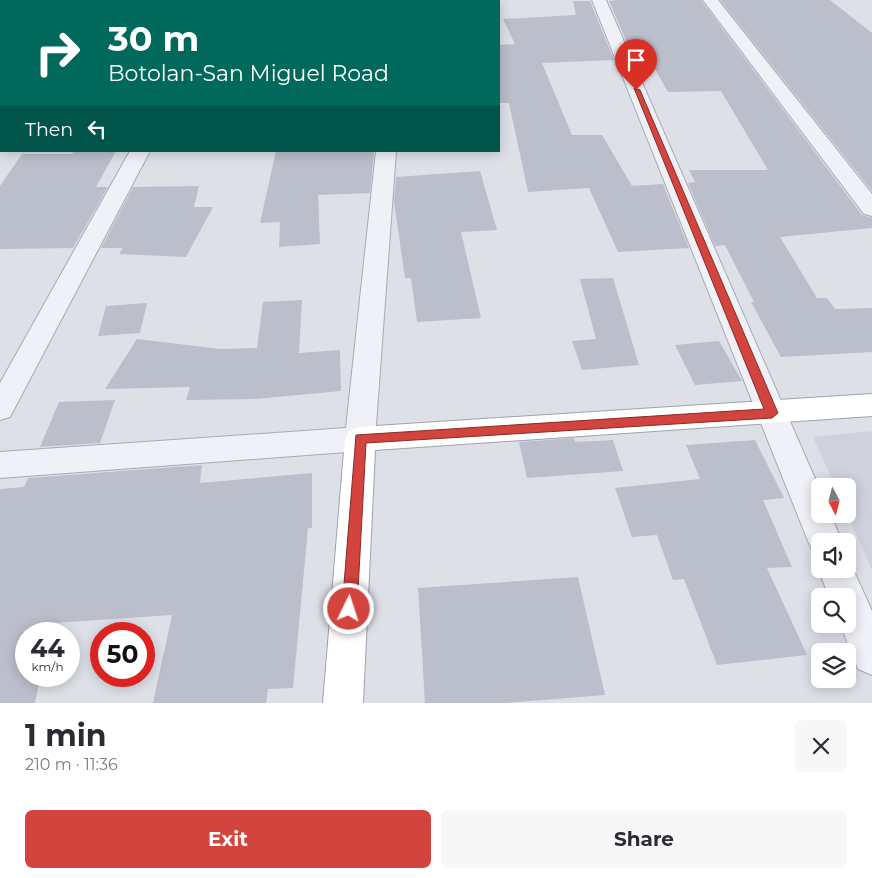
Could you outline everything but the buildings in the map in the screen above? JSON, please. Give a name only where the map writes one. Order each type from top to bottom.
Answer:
[{"type":"main road","points":[[343,703],[360,439],[872,405]]},
{"type":"street","points":[[599,0],[821,533]]},
{"type":"street","points":[[710,0],[872,209]]},
{"type":"street","points":[[0,409],[139,152]]},
{"type":"street","points":[[0,465],[360,439],[386,152]]},
{"type":"street","points":[[856,618],[872,656]]},
{"type":"shaded area","points":[[872,431],[872,570],[851,523],[856,523],[856,478],[831,478],[813,437]]},
{"type":"route","points":[[349,609],[360,439],[772,413],[636,90]]}]
